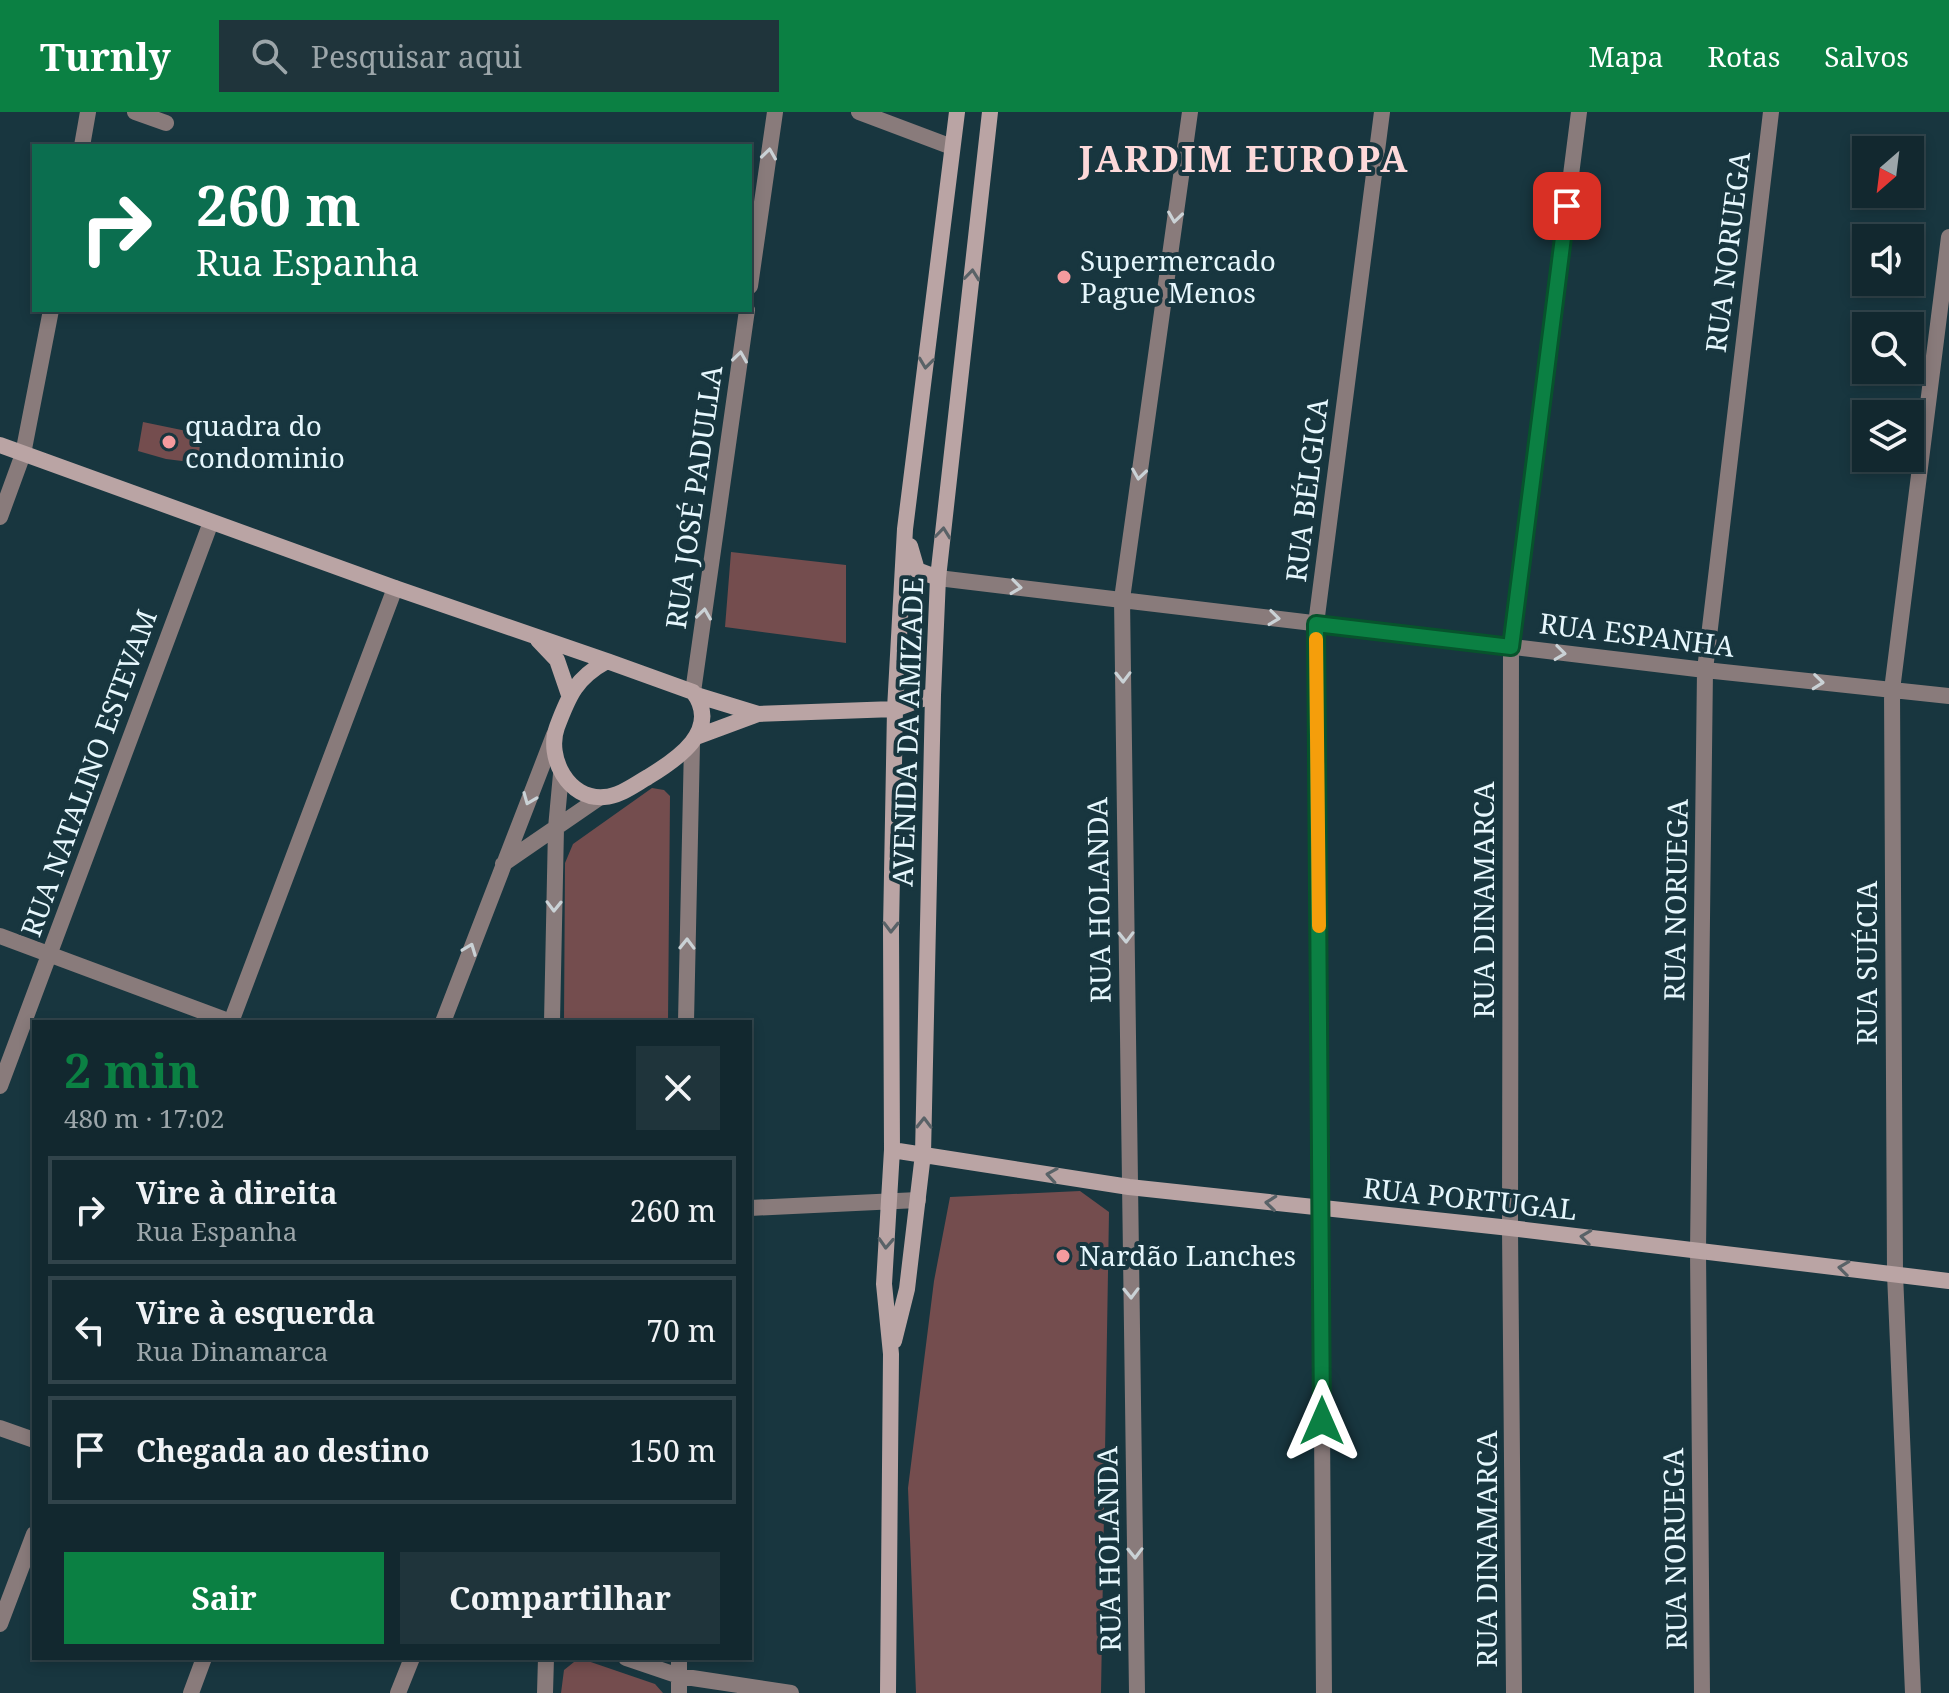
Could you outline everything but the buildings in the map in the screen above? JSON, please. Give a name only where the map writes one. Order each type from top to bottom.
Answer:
[{"type":"main road","name":"AVENIDA DA AMIZADE","points":[[888,1693],[891,1354],[884,1284],[892,1150],[891,929],[895,709],[905,529],[957,112]]},
{"type":"main road","name":"AVENIDA DA AMIZADE","points":[[891,1354],[907,1289],[923,1154],[938,578],[990,112]]},
{"type":"main road","points":[[0,445],[536,639],[758,714],[895,709],[933,695]]},
{"type":"main road","points":[[905,529],[917,570],[938,578]]},
{"type":"main road","points":[[536,639],[557,660],[569,695]]},
{"type":"main road","points":[[607,661],[581,678],[569,695],[554,734],[561,774],[586,794],[599,798],[627,790],[665,766],[694,741],[758,714]]},
{"type":"main road","points":[[694,693],[700,720],[694,741]]},
{"type":"main road","name":"RUA PORTUGAL","points":[[892,1150],[1129,1187],[1510,1228],[1949,1281]]},
{"type":"street","points":[[82,144],[88,112]]},
{"type":"street","points":[[135,112],[166,123]]},
{"type":"street","points":[[752,272],[775,112]]},
{"type":"street","points":[[859,112],[952,147]]},
{"type":"street","name":"RUA HOLANDA","points":[[1137,1693],[1122,599],[1190,112]]},
{"type":"street","name":"RUA BÉLGICA","points":[[1324,1693],[1316,624],[1382,112]]},
{"type":"street","name":"RUA DINAMARCA","points":[[1514,1693],[1510,1228],[1511,647],[1579,112]]},
{"type":"street","name":"RUA NORUEGA","points":[[1702,1693],[1698,1251],[1705,670],[1771,112]]},
{"type":"street","name":"RUA SUÉCIA","points":[[1913,1693],[1895,1274],[1892,690],[1949,237]]},
{"type":"street","points":[[0,517],[23,454],[51,312]]},
{"type":"street","name":"RUA JOSÉ PADULLA","points":[[694,693],[747,312]]},
{"type":"street","name":"RUA NATALINO ESTEVAM","points":[[0,1086],[211,522]]},
{"type":"street","name":"RUA ESPANHA","points":[[938,578],[1705,670],[1949,696]]},
{"type":"street","points":[[232,1020],[395,588]]},
{"type":"street","points":[[444,1020],[554,734]]},
{"type":"street","points":[[686,1020],[694,741]]},
{"type":"street","points":[[552,1020],[556,828],[561,774]]},
{"type":"street","points":[[503,864],[599,798]]},
{"type":"street","points":[[0,936],[226,1020]]},
{"type":"street","points":[[752,1208],[918,1200]]},
{"type":"street","points":[[0,1428],[32,1439]]},
{"type":"street","points":[[0,1624],[32,1539]]},
{"type":"street","points":[[191,1693],[203,1660]]},
{"type":"street","points":[[398,1693],[411,1660]]},
{"type":"street","points":[[545,1693],[546,1660]]},
{"type":"street","points":[[630,1660],[679,1684],[791,1693]]},
{"type":"street","points":[[679,1660],[679,1684]]},
{"type":"shaded area","name":"quadra do condominio","points":[[143,422],[201,434],[198,463],[138,451]]},
{"type":"shaded area","points":[[731,552],[846,565],[846,643],[725,627]]},
{"type":"shaded area","points":[[652,788],[664,790],[670,796],[668,1020],[564,1020],[565,863],[573,844]]},
{"type":"shaded area","points":[[1080,1191],[1109,1212],[1101,1693],[916,1693],[908,1488],[934,1281],[950,1197]]},
{"type":"shaded area","points":[[576,1660],[585,1660],[655,1684],[663,1693],[561,1693],[564,1670]]},
{"type":"slow traffic","points":[[1316,639],[1319,926]]},
{"type":"place","name":"Supermercado Pague Menos","points":[[1064,277]]},
{"type":"place","name":"quadra do condominio","points":[[169,442]]},
{"type":"place","name":"Nardão Lanches","points":[[1063,1256]]},
{"type":"district","name":"JARDIM EUROPA","points":[[1244,159]]},
{"type":"route","points":[[1322,1421],[1316,624],[1511,647],[1567,206]]}]
